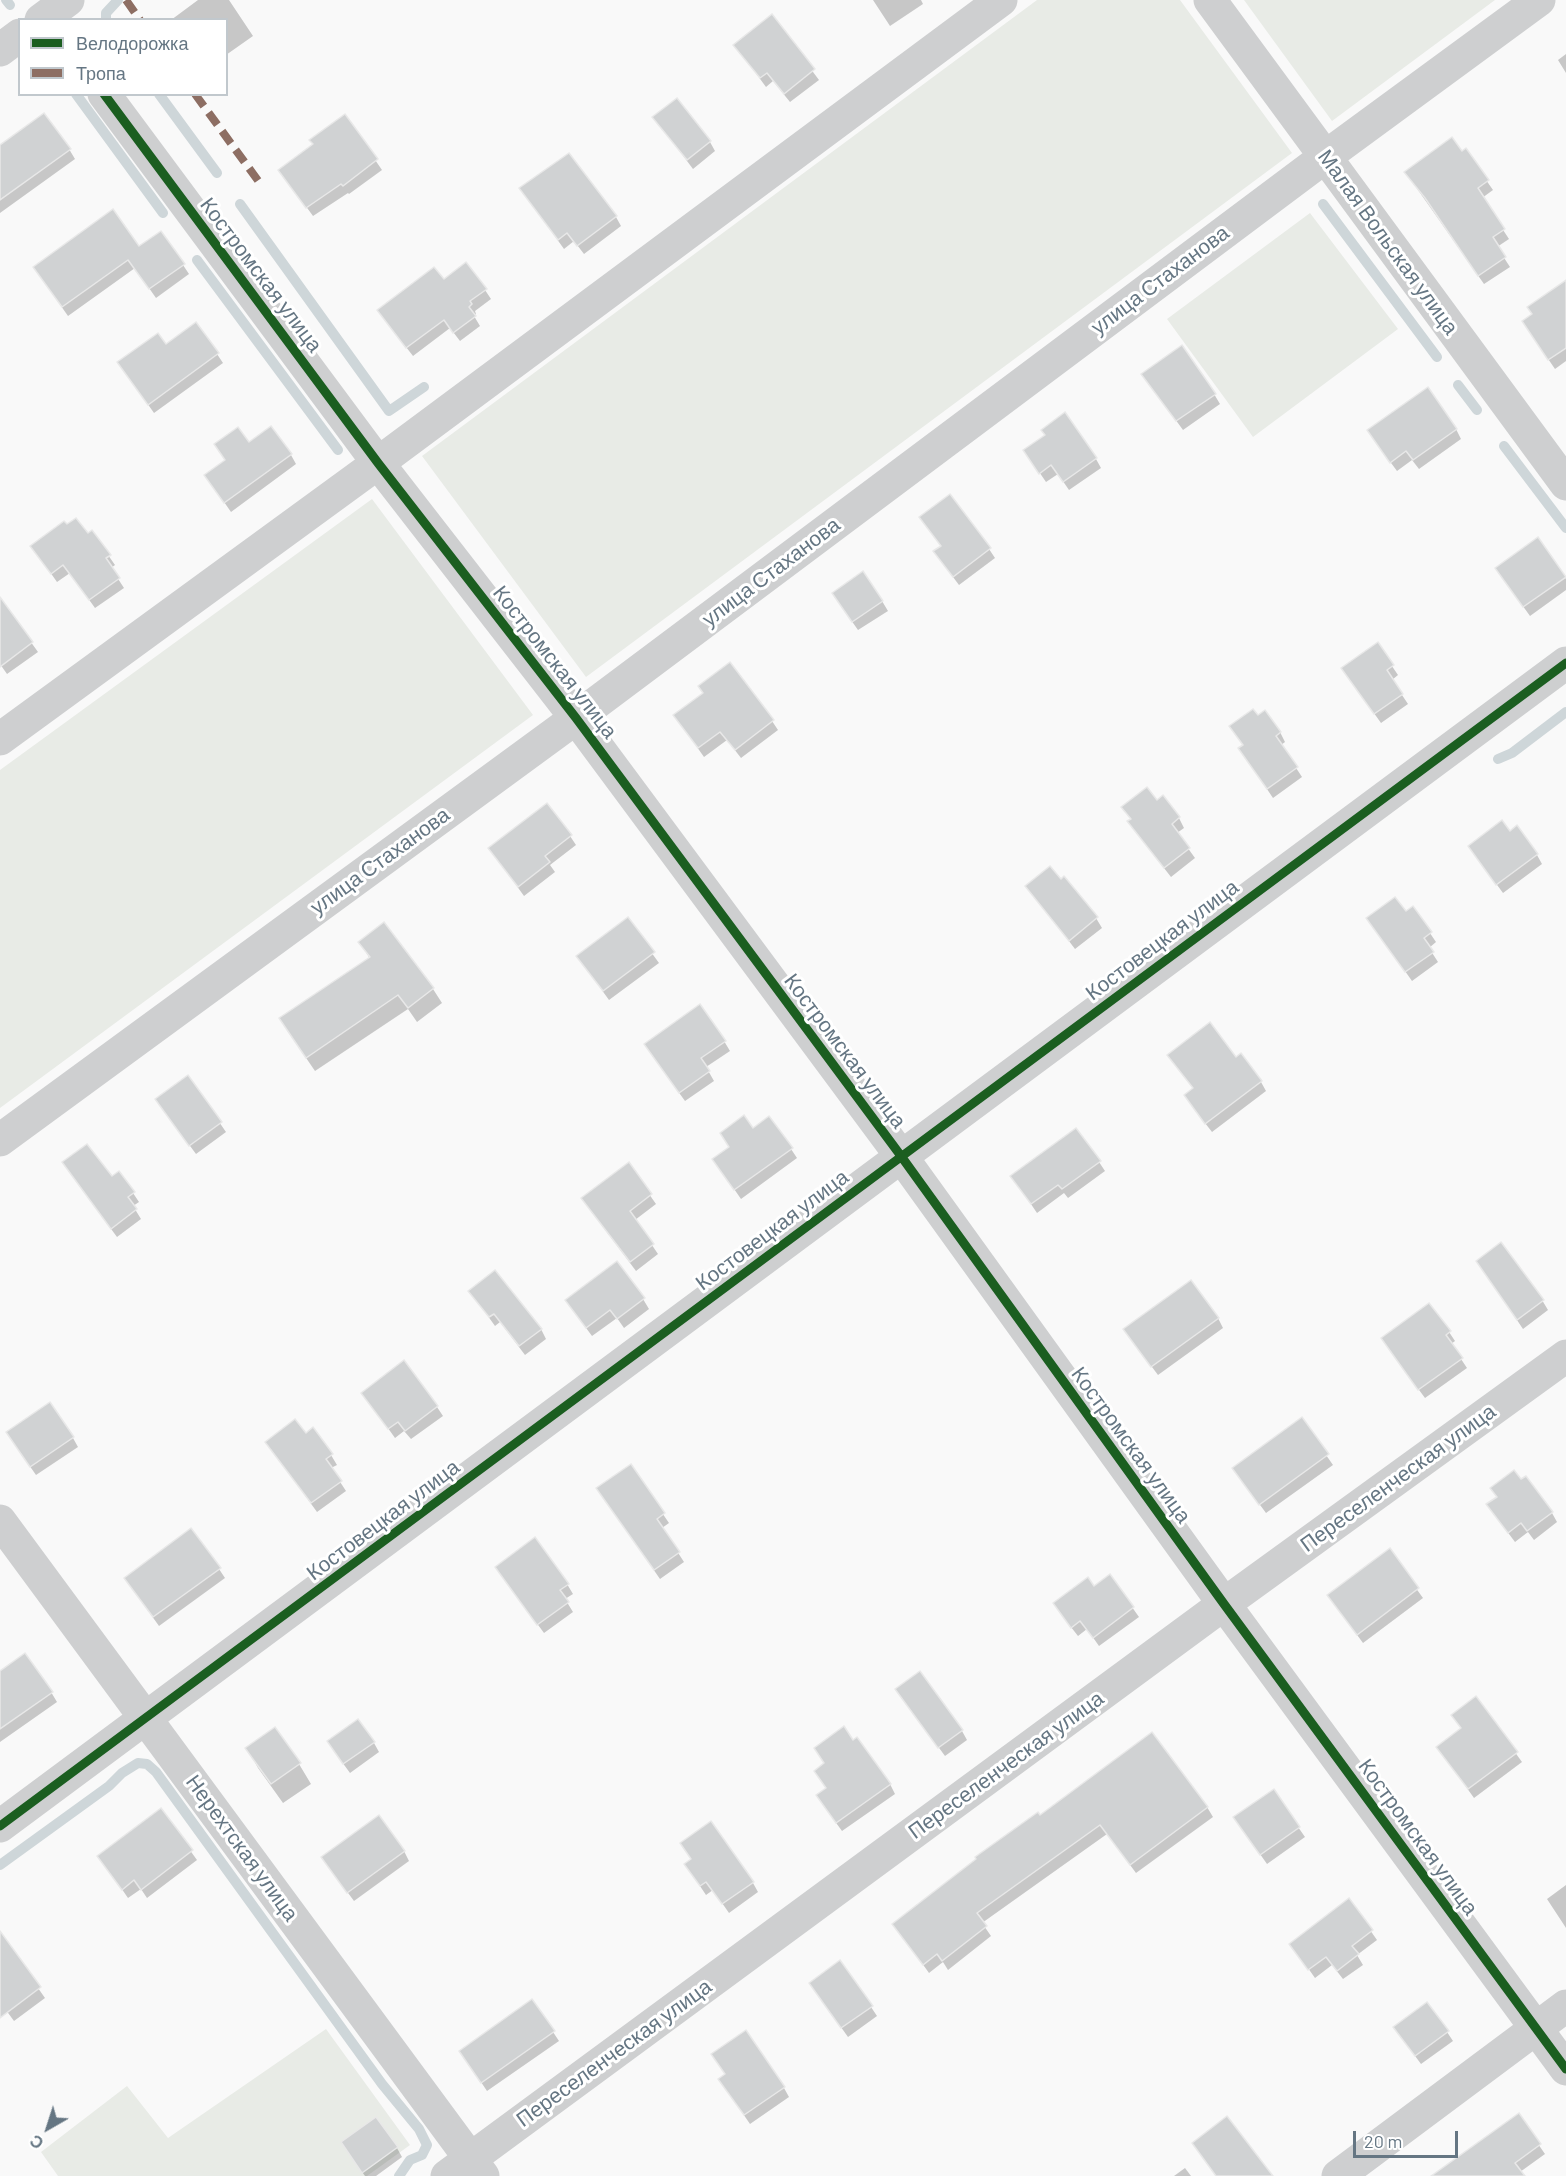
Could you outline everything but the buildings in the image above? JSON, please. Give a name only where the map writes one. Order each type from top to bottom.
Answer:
[{"type":"street","points":[[0,739],[1001,0]]},
{"type":"street","name":"Малая Вольская улица","points":[[1210,0],[1566,484]]},
{"type":"street","name":"улица Стаханова","points":[[0,1140],[576,718],[1325,157],[1539,0]]},
{"type":"street","points":[[0,50],[18,36]]},
{"type":"street","name":"Костромская улица","points":[[105,96],[378,462],[576,718],[901,1156],[1224,1604],[1566,2069]]},
{"type":"street","name":"Костовецкая улица","points":[[0,1826],[1566,663]]},
{"type":"street","name":"Переселенческая улица","points":[[467,2170],[1224,1604],[1566,1356]]},
{"type":"street","name":"Нерехтская улица","points":[[0,1521],[146,1719],[467,2170]]},
{"type":"street","points":[[1338,2176],[1566,2006]]},
{"type":"shaded area","points":[[1037,0],[1180,0],[1292,153],[586,677],[422,456]]},
{"type":"shaded area","points":[[1244,0],[1495,0],[1332,121]]},
{"type":"shaded area","points":[[1310,213],[1398,329],[1253,437],[1167,319]]},
{"type":"shaded area","points":[[372,499],[533,715],[0,1108],[0,770]]},
{"type":"shaded area","points":[[326,2029],[410,2145],[367,2176],[58,2176],[41,2152],[127,2086],[168,2138]]},
{"type":"waterway","points":[[6,0],[10,5]]},
{"type":"waterway","points":[[106,18],[106,13],[118,0]]},
{"type":"waterway","points":[[77,96],[163,213]]},
{"type":"waterway","points":[[160,96],[217,173]]},
{"type":"waterway","points":[[240,204],[389,411],[424,387]]},
{"type":"waterway","points":[[1323,204],[1437,357]]},
{"type":"waterway","points":[[197,260],[338,450]]},
{"type":"waterway","points":[[1458,385],[1477,410]]},
{"type":"waterway","points":[[1504,446],[1566,528]]},
{"type":"waterway","points":[[1498,759],[1512,753],[1566,712]]},
{"type":"waterway","points":[[0,1865],[109,1786],[122,1773],[138,1763],[147,1764],[156,1772],[382,2084],[419,2129],[427,2145],[422,2155],[410,2160],[399,2176]]},
{"type":"marked path","points":[[126,0],[139,18]]},
{"type":"marked path","points":[[196,96],[262,186]]},
{"type":"cycle path","points":[[105,96],[378,463],[576,718],[901,1156],[1224,1604],[1566,2069]]},
{"type":"cycle path","points":[[0,1826],[1566,663]]}]
